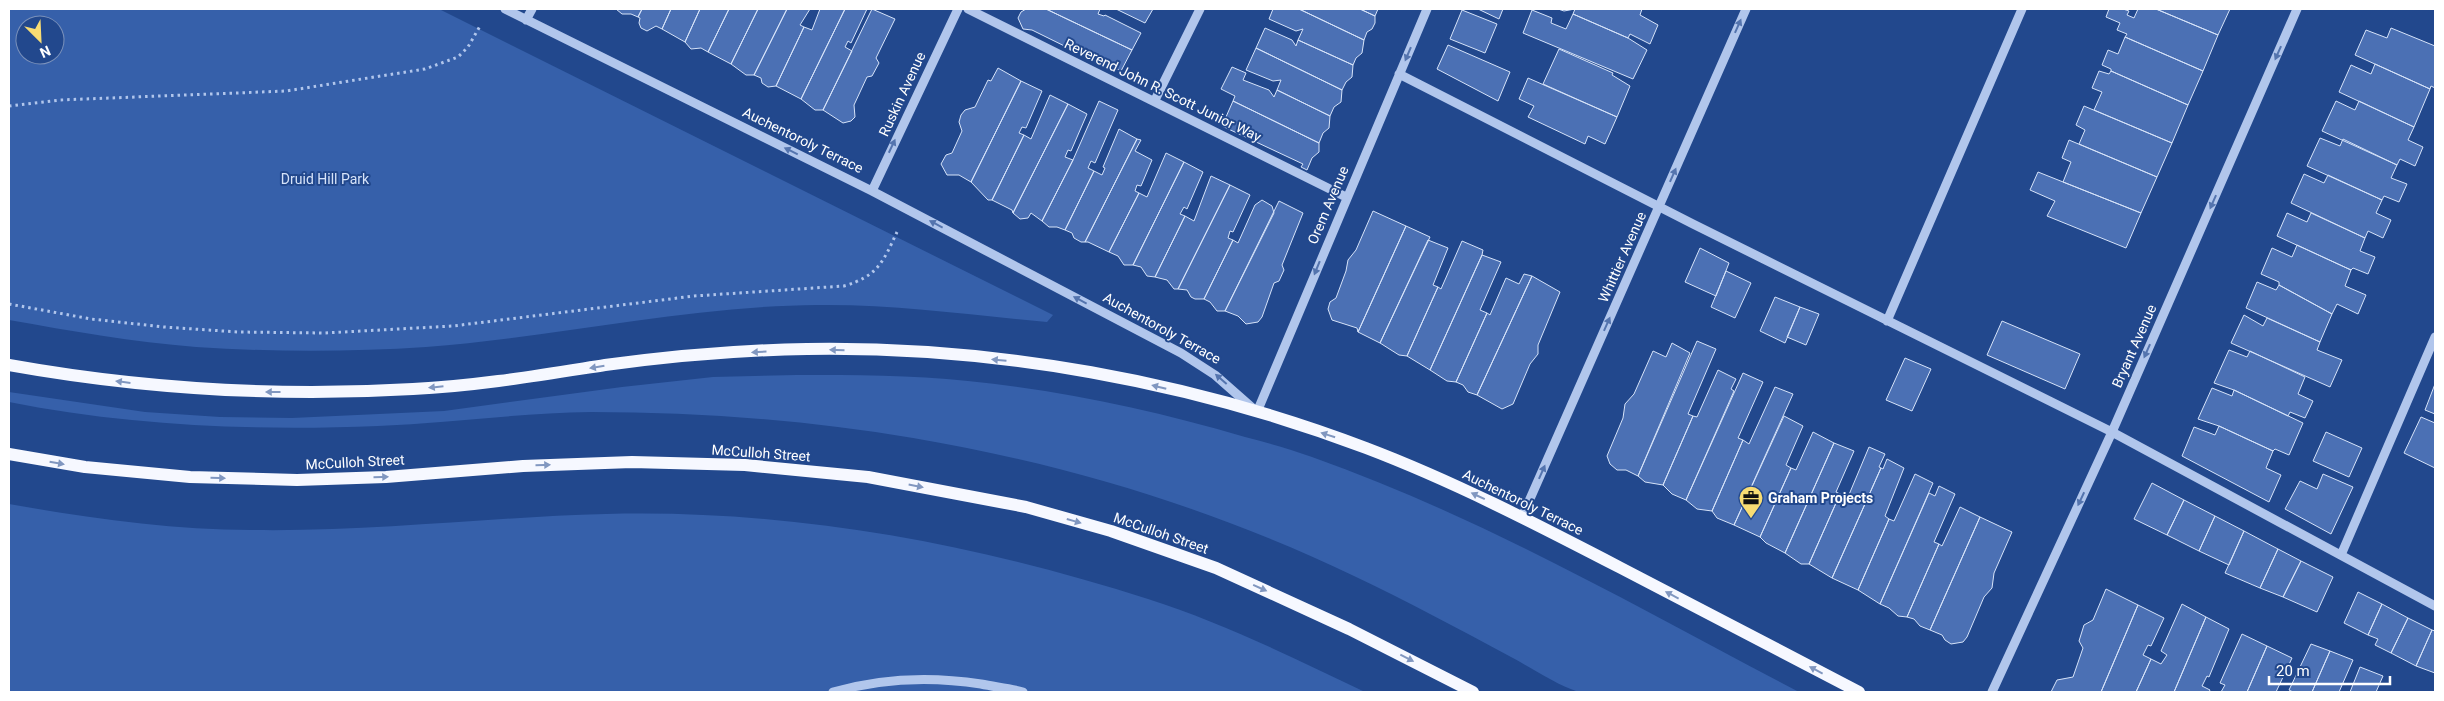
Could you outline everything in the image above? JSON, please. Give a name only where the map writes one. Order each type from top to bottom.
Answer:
[{"type":"main road","points":[[9,365],[72,376],[171,388],[258,392],[334,392],[416,389],[522,378],[686,356],[807,349],[908,351],[1016,362],[1114,376],[1257,412]]},
{"type":"main road","name":"Auchentoroly Terrace","points":[[1257,412],[1364,447],[1522,517],[1859,692]]},
{"type":"main road","name":"McCulloh Street","points":[[9,454],[85,467],[190,477],[306,479],[386,477],[523,466],[632,462],[745,465],[868,477],[1026,507],[1111,531],[1198,562],[1349,629],[1473,692]]},
{"type":"street","name":"Auchentoroly Terrace","points":[[505,9],[872,191],[1181,353],[1216,375],[1257,412]]},
{"type":"street","points":[[526,20],[532,9]]},
{"type":"street","name":"Ruskin Avenue","points":[[872,191],[958,9]]},
{"type":"street","name":"Reverend John R. Scott Junior Way","points":[[968,9],[1156,100],[1346,197]]},
{"type":"street","points":[[1156,100],[1200,9]]},
{"type":"street","name":"Orem Avenue","points":[[1257,412],[1346,197],[1427,9]]},
{"type":"street","name":"Whittier Avenue","points":[[1522,517],[1746,9]]},
{"type":"street","points":[[1887,321],[2022,9]]},
{"type":"street","name":"Bryant Avenue","points":[[1992,692],[2112,432],[2298,9]]},
{"type":"street","points":[[1399,74],[1887,321],[2112,432],[2435,606]]},
{"type":"street","points":[[2341,555],[2435,337]]},
{"type":"street","points":[[833,692],[859,684],[926,678],[966,682],[1023,692]]},
{"type":"path","points":[[9,106],[69,99],[286,91],[425,69],[458,57],[468,47],[480,26]]},
{"type":"path","points":[[9,304],[91,319],[238,332],[325,333],[453,326],[694,296],[844,286],[860,281],[882,264],[901,223]]},
{"type":"green space","name":"Druid Hill Park","points":[[9,9],[439,9],[1053,315],[1047,322],[875,306],[817,305],[768,307],[670,316],[475,342],[369,350],[225,349],[172,345],[102,336],[9,320]]},
{"type":"green space","points":[[797,375],[925,378],[968,381],[1039,390],[1142,410],[1295,451],[1375,481],[1499,536],[1620,597],[1799,692],[1632,692],[1596,694],[1576,691],[1374,586],[1248,530],[1194,510],[1083,475],[1027,461],[913,438],[833,426],[753,418],[631,412],[537,414],[378,426],[239,427],[100,417],[9,402],[9,392],[145,412],[220,417],[292,418],[444,411],[713,377]]},
{"type":"green space","points":[[9,504],[130,522],[221,529],[340,529],[606,514],[675,514],[743,517],[812,524],[948,546],[1016,561],[1148,599],[1231,630],[1365,692],[9,692]]},
{"type":"building","points":[[616,9],[642,9],[638,17],[631,14],[622,14]]},
{"type":"building","points":[[642,9],[671,9],[662,29],[656,26],[647,31],[641,28],[639,23],[640,18],[638,17]]},
{"type":"building","points":[[671,9],[700,9],[685,42],[662,29]]},
{"type":"building","points":[[700,9],[729,9],[708,52],[701,48],[691,49],[685,42]]},
{"type":"building","points":[[729,9],[758,9],[731,64],[708,52]]},
{"type":"building","points":[[758,9],[787,9],[754,75],[746,75],[731,64]]},
{"type":"building","points":[[787,9],[810,9],[800,25],[804,27],[776,86],[768,87],[762,83],[761,78],[754,75]]},
{"type":"building","points":[[820,9],[845,9],[801,99],[776,86],[804,27],[812,30]]},
{"type":"building","points":[[845,9],[867,9],[851,43],[848,41],[845,47],[852,51],[823,110],[815,110],[801,99]]},
{"type":"building","points":[[872,9],[895,19],[876,58],[879,63],[872,76],[867,77],[854,105],[855,117],[851,121],[843,123],[823,110]]},
{"type":"building","points":[[1026,9],[1046,9],[1132,50],[1121,71],[1109,64],[1107,67],[1032,30],[1023,29],[1018,18],[1021,12]]},
{"type":"building","points":[[1046,9],[1100,9],[1098,14],[1105,15],[1141,33],[1132,50]]},
{"type":"building","points":[[1116,9],[1153,9],[1145,23]]},
{"type":"building","points":[[1273,9],[1299,9],[1364,40],[1362,53],[1356,58],[1353,65],[1298,40],[1303,29],[1296,31],[1269,19]]},
{"type":"building","points":[[1299,9],[1360,9],[1375,16],[1375,23],[1372,29],[1367,32],[1364,40]]},
{"type":"building","points":[[1360,9],[1378,9],[1375,16]]},
{"type":"building","points":[[1478,9],[1503,9],[1499,19]]},
{"type":"building","points":[[1558,9],[1575,9],[1564,11]]},
{"type":"building","points":[[1575,9],[1642,9],[1640,15],[1658,25],[1650,44],[1630,34],[1628,38],[1573,14]]},
{"type":"building","points":[[2109,9],[2129,11],[2127,15],[2134,18],[2138,9],[2156,9],[2218,35],[2203,71],[2125,37],[2127,34],[2117,30],[2120,23],[2106,17]]},
{"type":"building","points":[[2156,9],[2230,9],[2218,35]]},
{"type":"building","points":[[1462,10],[1497,24],[1485,53],[1450,39]]},
{"type":"building","points":[[1532,10],[1552,18],[1551,23],[1566,29],[1573,14],[1628,38],[1647,50],[1633,79],[1523,33]]},
{"type":"building","points":[[1265,28],[1292,40],[1296,46],[1298,40],[1353,65],[1352,77],[1346,82],[1342,90],[1256,48]]},
{"type":"building","points":[[2391,28],[2435,46],[2435,88],[2431,86],[2430,89],[2355,55],[2366,30],[2387,38]]},
{"type":"building","points":[[2125,37],[2203,71],[2188,105],[2111,71],[2111,69],[2102,65],[2108,50],[2118,54]]},
{"type":"building","points":[[1448,45],[1510,72],[1498,101],[1437,69]]},
{"type":"building","points":[[1256,48],[1342,90],[1341,102],[1334,107],[1330,116],[1277,90],[1281,80],[1273,81],[1246,70]]},
{"type":"building","points":[[1559,49],[1613,73],[1612,75],[1630,86],[1617,117],[1543,84]]},
{"type":"building","points":[[2375,64],[2430,89],[2414,127],[2339,92],[2351,65],[2371,74]]},
{"type":"building","points":[[1232,67],[1246,73],[1243,80],[1269,90],[1274,97],[1277,90],[1330,116],[1329,128],[1323,133],[1319,143],[1233,101],[1235,96],[1221,89]]},
{"type":"building","points":[[998,68],[1021,81],[971,182],[959,175],[947,175],[941,164],[946,155],[952,153],[962,131],[959,122],[961,115],[965,110],[975,107],[988,80],[991,81]]},
{"type":"building","points":[[2099,71],[2109,74],[2111,71],[2188,105],[2172,143],[2094,110],[2102,92],[2092,88]]},
{"type":"building","points":[[1528,78],[1617,117],[1605,144],[1588,136],[1585,144],[1528,117],[1534,106],[1519,99]]},
{"type":"building","points":[[1021,81],[1042,91],[1026,128],[1022,127],[1019,133],[1024,135],[992,200],[988,200],[971,182]]},
{"type":"building","points":[[1050,95],[1068,104],[1013,213],[1012,210],[992,200],[1024,135],[1031,139]]},
{"type":"building","points":[[1099,101],[1118,110],[1095,163],[1091,161],[1088,168],[1094,171],[1065,230],[1049,227],[1042,221],[1073,160]]},
{"type":"building","points":[[1233,101],[1319,143],[1319,152],[1312,158],[1307,170],[1301,167],[1303,164],[1222,126]]},
{"type":"building","points":[[2336,101],[2355,110],[2359,101],[2414,127],[2408,140],[2423,147],[2415,166],[2400,159],[2397,165],[2322,131]]},
{"type":"building","points":[[1068,104],[1087,114],[1071,151],[1068,150],[1065,157],[1073,160],[1042,221],[1031,213],[1028,218],[1020,219],[1013,213]]},
{"type":"building","points":[[2084,106],[2172,143],[2157,177],[2079,144],[2085,130],[2076,125]]},
{"type":"building","points":[[1119,129],[1137,139],[1085,242],[1081,242],[1074,238],[1072,233],[1065,230],[1094,171],[1102,175],[1105,168],[1103,167]]},
{"type":"building","points":[[2320,138],[2340,146],[2343,139],[2397,165],[2391,178],[2407,184],[2399,202],[2384,196],[2382,200],[2307,166]]},
{"type":"building","points":[[1137,139],[1141,140],[1135,151],[1152,160],[1141,186],[1137,185],[1135,191],[1139,193],[1109,252],[1085,242]]},
{"type":"building","points":[[2069,140],[2157,177],[2141,213],[2063,182],[2071,162],[2062,158]]},
{"type":"building","points":[[1166,153],[1184,162],[1133,265],[1124,265],[1118,256],[1109,252],[1139,193],[1147,197]]},
{"type":"building","points":[[1184,162],[1203,172],[1187,209],[1184,207],[1180,214],[1185,216],[1155,277],[1147,276],[1141,267],[1133,265]]},
{"type":"building","points":[[2038,172],[2141,213],[2126,248],[2047,216],[2055,201],[2030,190]]},
{"type":"building","points":[[2304,174],[2324,183],[2328,175],[2382,200],[2376,213],[2391,220],[2383,238],[2368,231],[2365,238],[2291,203]]},
{"type":"building","points":[[1211,176],[1230,185],[1178,289],[1174,289],[1167,280],[1155,277],[1185,216],[1194,221]]},
{"type":"building","points":[[1230,185],[1250,195],[1233,232],[1230,231],[1228,238],[1233,240],[1204,299],[1195,299],[1191,297],[1187,290],[1178,289]]},
{"type":"building","points":[[1262,200],[1272,206],[1274,213],[1225,311],[1217,311],[1210,302],[1204,299],[1233,240],[1238,243],[1255,205]]},
{"type":"building","points":[[1279,201],[1303,213],[1282,265],[1284,270],[1279,281],[1274,283],[1262,317],[1258,322],[1246,324],[1238,316],[1225,311]]},
{"type":"building","points":[[1373,211],[1406,226],[1358,332],[1357,328],[1332,320],[1328,309],[1330,302],[1336,298],[1348,260],[1356,250]]},
{"type":"building","points":[[2287,213],[2307,222],[2311,213],[2365,238],[2360,251],[2375,257],[2368,274],[2353,268],[2351,270],[2277,236]]},
{"type":"building","points":[[1406,226],[1430,237],[1380,343],[1358,332]]},
{"type":"building","points":[[1428,240],[1448,248],[1433,285],[1438,287],[1407,356],[1399,355],[1380,343]]},
{"type":"building","points":[[1462,241],[1483,250],[1482,255],[1430,370],[1407,356],[1438,287],[1441,289]]},
{"type":"building","points":[[2297,245],[2351,270],[2345,286],[2366,295],[2358,314],[2337,304],[2332,314],[2279,285],[2279,282],[2261,274],[2272,248],[2292,257]]},
{"type":"building","points":[[1700,248],[1729,263],[1716,296],[1685,282]]},
{"type":"building","points":[[1482,255],[1501,262],[1480,310],[1487,313],[1456,382],[1447,381],[1430,370]]},
{"type":"building","points":[[1726,271],[1751,283],[1735,318],[1711,307]]},
{"type":"building","points":[[1524,274],[1532,276],[1477,395],[1468,392],[1463,385],[1456,382],[1487,313],[1490,315],[1506,278],[1519,284]]},
{"type":"building","points":[[1532,276],[1560,292],[1538,345],[1538,354],[1530,364],[1513,404],[1502,409],[1477,395]]},
{"type":"building","points":[[2257,282],[2276,290],[2279,285],[2332,314],[2320,342],[2246,308]]},
{"type":"building","points":[[1775,297],[1800,307],[1785,343],[1760,331]]},
{"type":"building","points":[[1800,307],[1819,314],[1806,345],[1787,337]]},
{"type":"building","points":[[2244,315],[2263,326],[2267,318],[2320,342],[2317,350],[2342,360],[2330,387],[2231,343]]},
{"type":"building","points":[[2002,321],[2080,354],[2065,389],[1987,355]]},
{"type":"building","points":[[1697,341],[1716,349],[1688,414],[1693,416],[1663,485],[1645,482],[1638,476]]},
{"type":"building","points":[[1672,343],[1690,353],[1638,476],[1626,470],[1617,470],[1610,464],[1607,456],[1623,418],[1625,404],[1634,394],[1653,351],[1666,357]]},
{"type":"building","points":[[2229,350],[2247,357],[2250,351],[2305,377],[2298,394],[2313,401],[2305,418],[2290,412],[2288,416],[2234,390],[2214,383]]},
{"type":"building","points":[[1905,358],[1931,369],[1912,411],[1886,400]]},
{"type":"building","points":[[1718,370],[1736,379],[1731,389],[1734,391],[1686,500],[1672,494],[1663,485],[1693,416],[1697,417]]},
{"type":"building","points":[[1743,373],[1763,382],[1738,438],[1743,440],[1712,511],[1697,509],[1686,500]]},
{"type":"building","points":[[2435,384],[2435,414],[2425,410]]},
{"type":"building","points":[[1775,387],[1793,394],[1734,525],[1717,518],[1712,511],[1743,440],[1749,444]]},
{"type":"building","points":[[2212,388],[2232,396],[2234,390],[2303,423],[2289,455],[2275,449],[2273,451],[2219,426],[2198,419]]},
{"type":"building","points":[[1784,416],[1803,426],[1786,465],[1791,468],[1760,537],[1734,525]]},
{"type":"building","points":[[2421,417],[2435,423],[2435,468],[2404,453]]},
{"type":"building","points":[[2219,426],[2273,451],[2266,468],[2281,475],[2269,502],[2182,456],[2194,427],[2215,435]]},
{"type":"building","points":[[1813,432],[1834,443],[1785,553],[1766,543],[1760,537],[1791,468],[1796,470]]},
{"type":"building","points":[[2326,432],[2362,448],[2349,477],[2313,461]]},
{"type":"building","points":[[1834,443],[1854,451],[1836,492],[1840,494],[1809,564],[1801,564],[1785,553]]},
{"type":"building","points":[[1869,447],[1885,454],[1879,467],[1881,468],[1832,578],[1809,564],[1840,494],[1848,497]]},
{"type":"building","points":[[1887,459],[1904,468],[1885,516],[1889,519],[1858,590],[1832,578],[1881,468],[1883,469]]},
{"type":"building","points":[[1915,474],[1933,483],[1880,604],[1858,590],[1889,519],[1894,521]]},
{"type":"building","points":[[2323,474],[2353,487],[2331,534],[2285,509],[2300,481],[2317,489]]},
{"type":"building","points":[[2152,483],[2184,500],[2167,535],[2134,519]]},
{"type":"building","points":[[1939,486],[1955,494],[1934,542],[1939,544],[1907,617],[1898,616],[1889,608],[1880,604],[1929,493],[1935,496]]},
{"type":"building","points":[[2184,500],[2215,516],[2199,551],[2167,535]]},
{"type":"building","points":[[1960,507],[1980,517],[1930,630],[1920,626],[1914,619],[1907,617],[1939,544],[1942,546]]},
{"type":"building","points":[[2215,516],[2244,531],[2229,565],[2199,551]]},
{"type":"building","points":[[1980,517],[2012,532],[1994,573],[1992,588],[1984,597],[1967,637],[1963,642],[1951,644],[1942,635],[1930,630]]},
{"type":"building","points":[[2244,531],[2278,549],[2260,588],[2225,573]]},
{"type":"building","points":[[2278,549],[2301,561],[2283,597],[2260,588]]},
{"type":"building","points":[[2301,561],[2333,577],[2317,612],[2283,597]]},
{"type":"building","points":[[2106,589],[2138,605],[2101,692],[2051,692],[2057,680],[2073,677],[2083,648],[2079,641],[2084,625],[2093,620]]},
{"type":"building","points":[[2358,592],[2382,604],[2368,635],[2344,623]]},
{"type":"building","points":[[2182,604],[2206,617],[2174,692],[2136,692],[2151,659],[2161,664],[2167,655],[2161,651]]},
{"type":"building","points":[[2382,604],[2408,618],[2391,653],[2375,645],[2378,639],[2368,635]]},
{"type":"building","points":[[2138,605],[2164,618],[2151,646],[2148,645],[2143,655],[2151,659],[2136,692],[2101,692]]},
{"type":"building","points":[[2206,617],[2229,629],[2209,677],[2207,676],[2202,686],[2210,690],[2209,692],[2174,692]]},
{"type":"building","points":[[2408,618],[2432,630],[2416,666],[2391,653]]},
{"type":"building","points":[[2432,630],[2435,631],[2435,673],[2416,666]]},
{"type":"building","points":[[2242,634],[2267,646],[2247,692],[2221,692],[2225,685],[2220,683]]},
{"type":"building","points":[[2311,644],[2330,651],[2312,692],[2293,692],[2289,690]]},
{"type":"building","points":[[2267,646],[2292,658],[2276,692],[2247,692]]},
{"type":"building","points":[[2330,651],[2353,660],[2339,692],[2312,692]]},
{"type":"building","points":[[2360,667],[2383,676],[2376,692],[2350,692]]},
{"type":"place","name":"Graham Projects","points":[[1751,519]]}]
